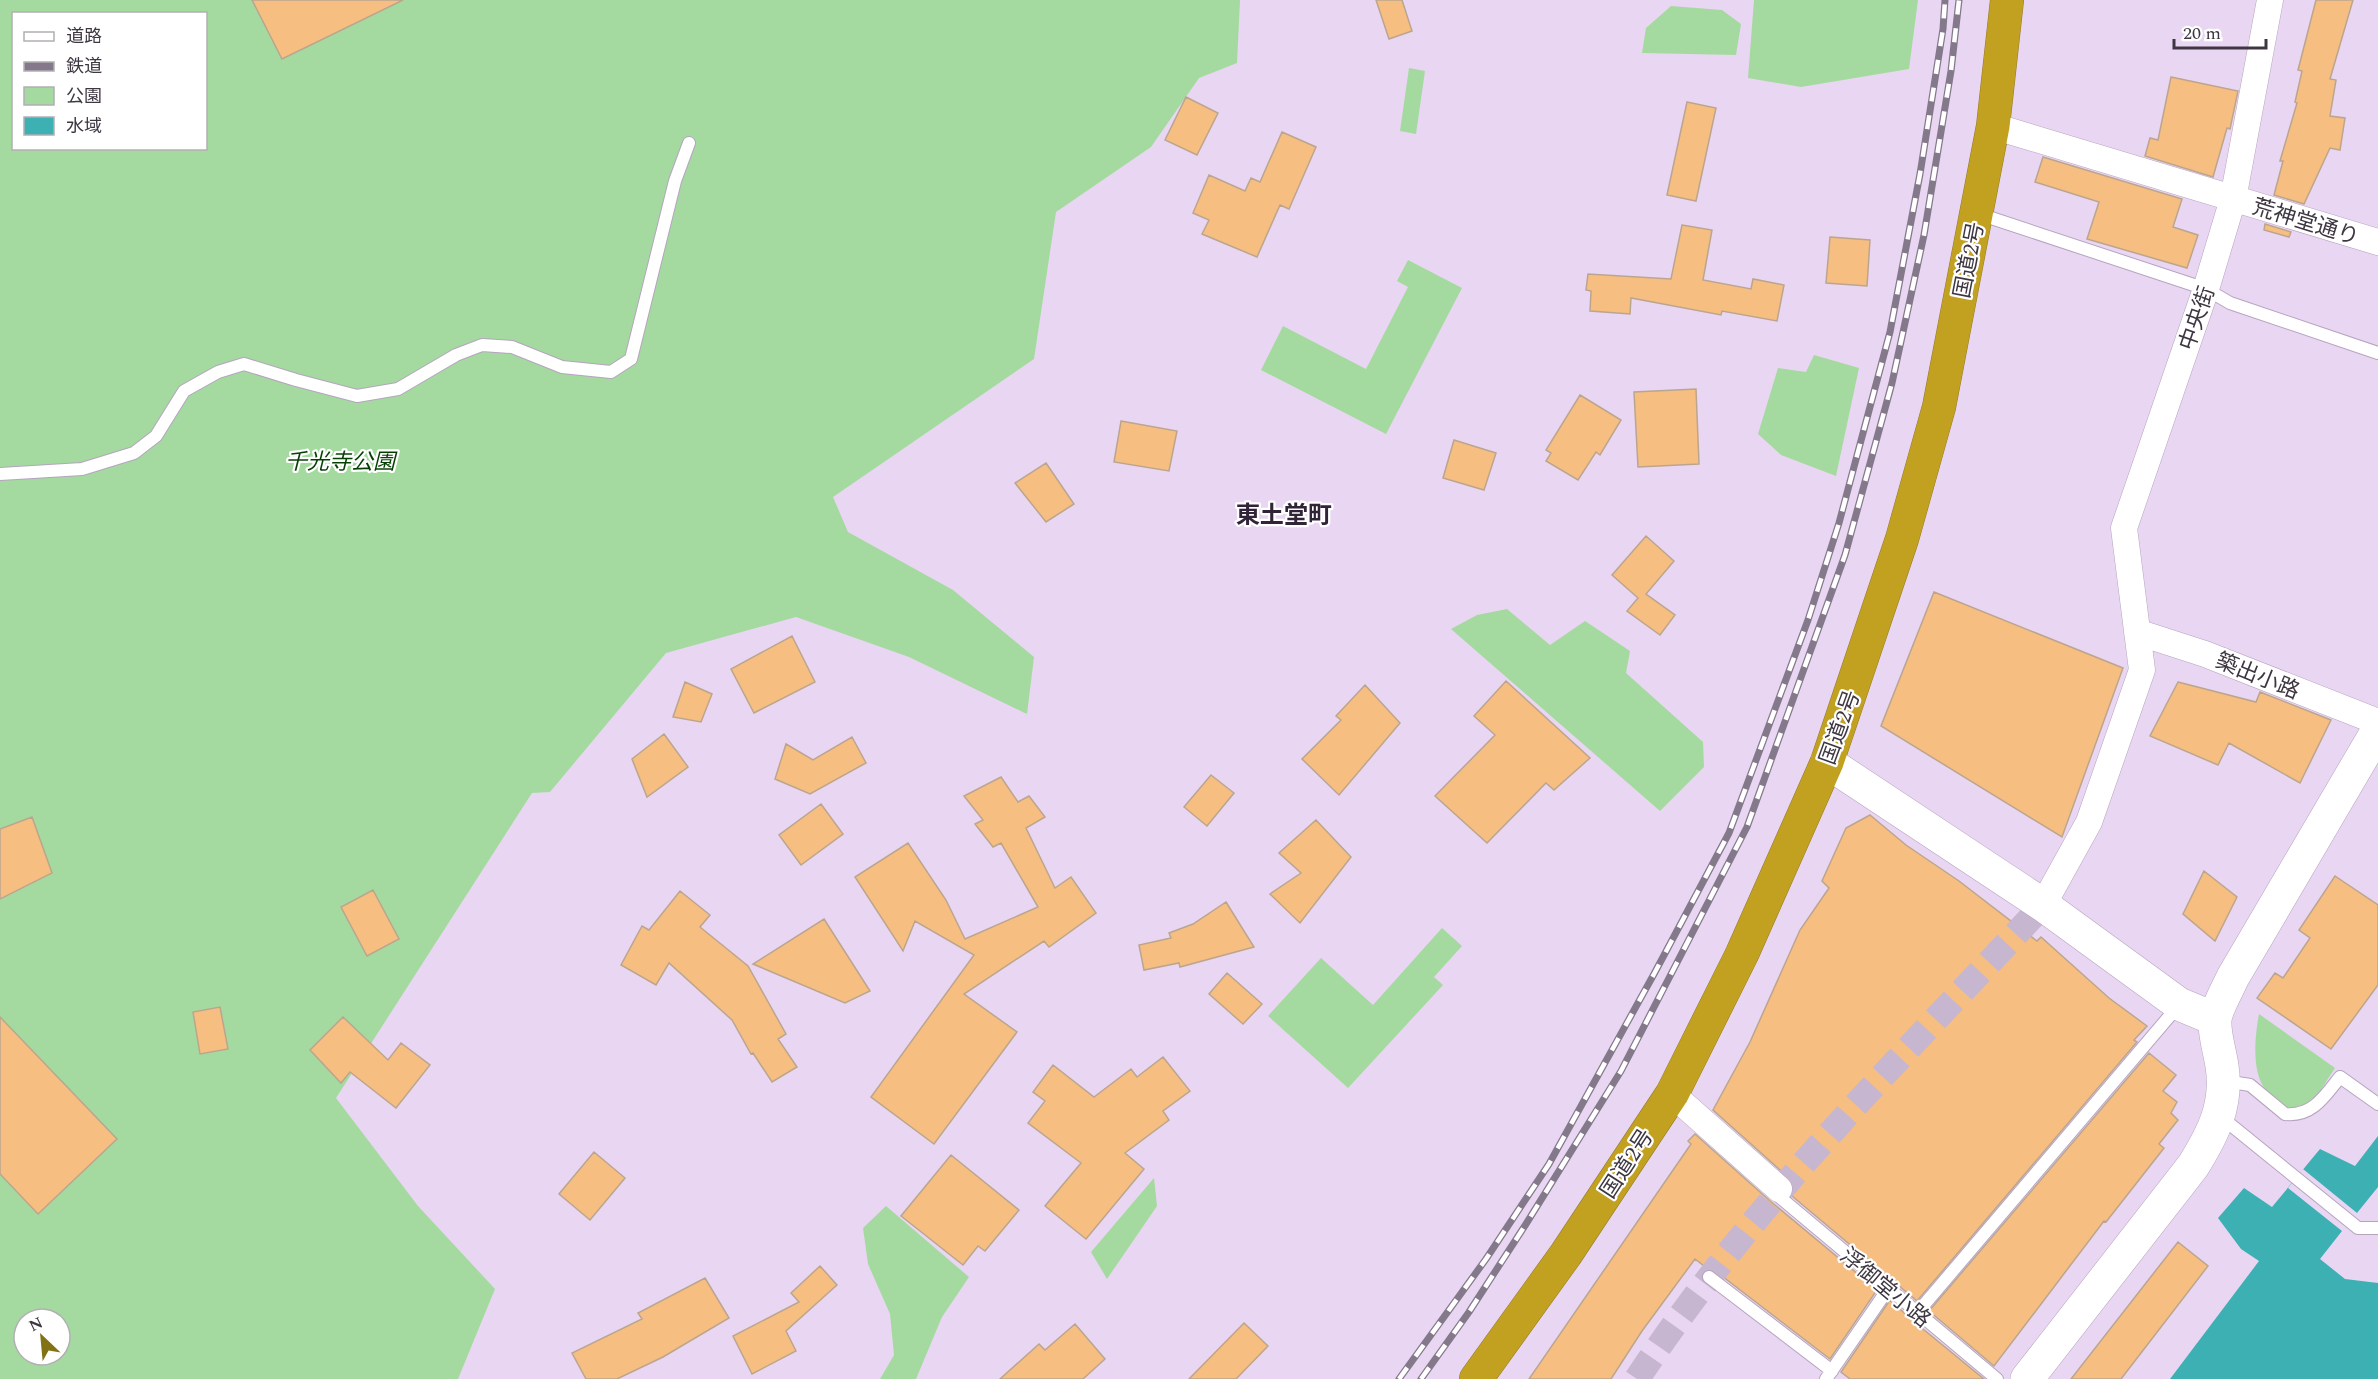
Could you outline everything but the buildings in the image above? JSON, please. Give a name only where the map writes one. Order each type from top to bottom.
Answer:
[{"type":"highway","name":"国道2号","points":[[1476,1379],[1566,1254],[1672,1094],[1743,954],[1827,762],[1902,539],[1935,418],[1993,126],[2007,0]]},
{"type":"street","name":"中央街","points":[[2043,905],[2089,822],[2142,670],[2124,528],[2206,289],[2234,199],[2270,0]]},
{"type":"street","name":"荒神堂通り","points":[[1993,126],[2378,242]]},
{"type":"street","name":"築出小路","points":[[2137,632],[2205,654],[2378,722]]},
{"type":"street","points":[[2027,1379],[2193,1166],[2208,1143],[2220,1116],[2223,1102],[2224,1080],[2215,1019],[2233,977],[2378,730]]},
{"type":"street","points":[[1827,762],[2043,905],[2179,1004],[2215,1019]]},
{"type":"street","points":[[1672,1094],[1778,1192]]},
{"type":"lane","points":[[0,474],[82,469],[134,453],[156,436],[184,391],[218,372],[244,364],[357,396],[398,389],[456,355],[483,345],[512,346],[562,367],[611,372],[632,359],[672,192],[689,143]]},
{"type":"lane","points":[[1977,213],[2206,289],[2230,303],[2378,353]]},
{"type":"lane","points":[[1917,1313],[2179,1004]]},
{"type":"lane","points":[[2224,1080],[2250,1085],[2285,1114],[2305,1113],[2318,1104],[2340,1077],[2378,1104]]},
{"type":"lane","points":[[2220,1116],[2358,1228],[2378,1227]]},
{"type":"lane","name":"浮御堂小路","points":[[1778,1192],[1888,1289],[1997,1379]]},
{"type":"lane","points":[[1709,1277],[1829,1375],[1888,1289]]},
{"type":"green space","name":"千光寺公園","points":[[0,0],[1240,0],[1237,63],[1199,78],[1151,147],[1056,212],[1034,359],[833,497],[848,532],[953,590],[1034,657],[1027,714],[909,657],[796,617],[666,653],[550,792],[532,793],[336,1098],[418,1206],[495,1289],[458,1379],[0,1379]]},
{"type":"green space","points":[[1754,0],[1918,0],[1909,69],[1801,87],[1748,78]]},
{"type":"green space","points":[[1671,6],[1722,10],[1741,24],[1736,55],[1642,53],[1646,28]]},
{"type":"green space","points":[[1409,68],[1425,71],[1416,134],[1400,131]]},
{"type":"green space","points":[[1408,260],[1462,288],[1386,434],[1261,370],[1283,326],[1366,369],[1408,287],[1397,281]]},
{"type":"green space","points":[[1814,355],[1859,368],[1836,476],[1781,455],[1758,434],[1778,368],[1806,372]]},
{"type":"green space","points":[[1507,609],[1550,645],[1585,621],[1630,651],[1626,673],[1703,742],[1704,767],[1660,811],[1451,629],[1477,615]]},
{"type":"green space","points":[[1442,928],[1462,946],[1434,977],[1443,985],[1348,1088],[1268,1016],[1321,958],[1373,1005]]},
{"type":"green space","points":[[2259,1014],[2335,1068],[2316,1096],[2305,1105],[2288,1108],[2268,1093],[2261,1083],[2255,1054]]},
{"type":"green space","points":[[1154,1178],[1157,1206],[1107,1279],[1091,1252]]},
{"type":"green space","points":[[886,1206],[969,1277],[942,1317],[916,1379],[880,1379],[894,1355],[890,1314],[868,1264],[863,1228]]},
{"type":"water","points":[[2378,1136],[2378,1379],[2170,1379],[2259,1261],[2241,1249],[2218,1218],[2244,1188],[2272,1207],[2320,1149],[2355,1166]]},
{"type":"pier","points":[[2303,1169],[2357,1213],[2378,1187],[2378,1283],[2345,1279],[2320,1259],[2342,1231],[2288,1188]]},
{"type":"tunnel","points":[[1637,1379],[1729,1252],[1779,1192],[1830,1133],[2043,905]]},
{"type":"railway","points":[[1399,1379],[1486,1259],[1549,1164],[1729,833],[1808,620],[1839,523],[1890,332],[1920,174],[1943,29],[1945,0]]},
{"type":"railway","points":[[1421,1379],[1469,1312],[1621,1071],[1747,827],[1845,555],[1892,383],[1924,235],[1951,71],[1959,0]]},
{"type":"district","name":"東土堂町","points":[[1284,515]]}]
